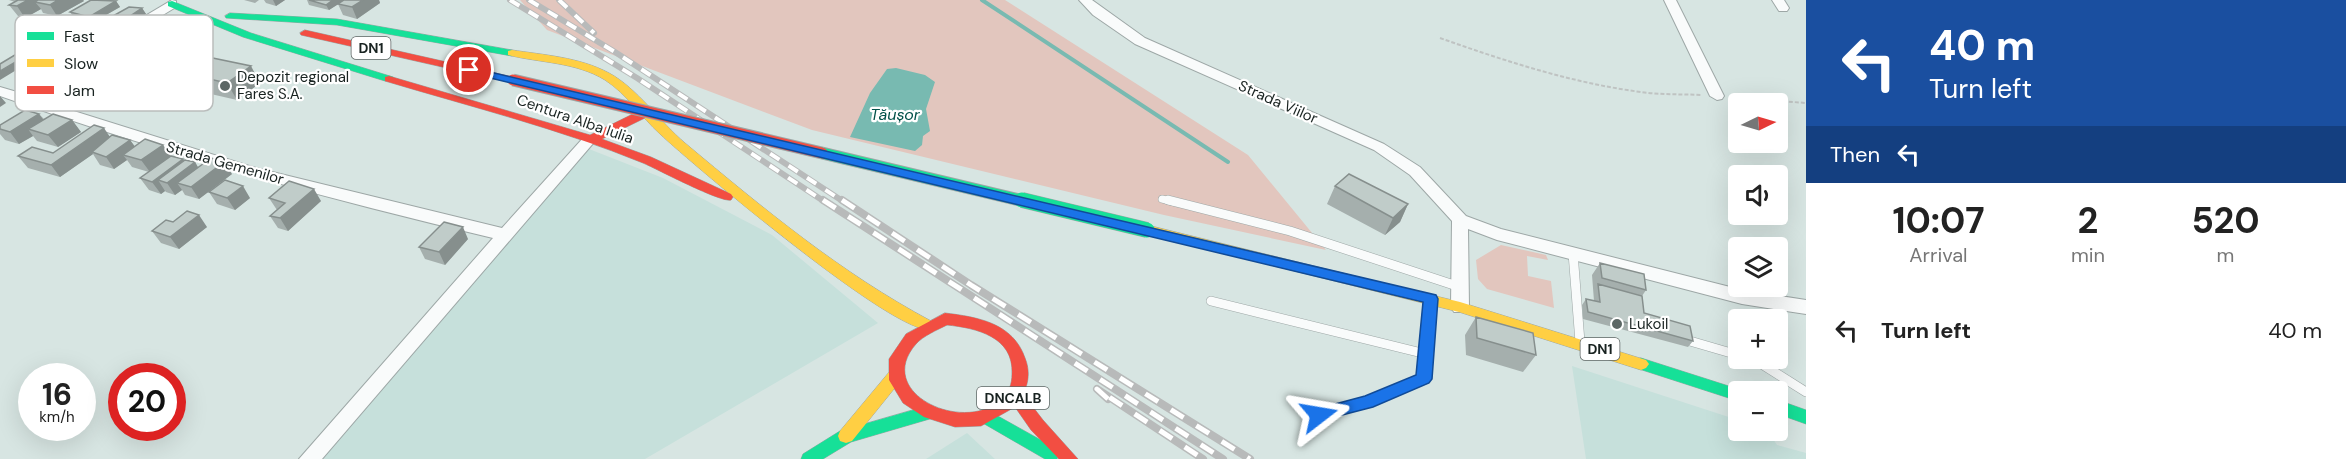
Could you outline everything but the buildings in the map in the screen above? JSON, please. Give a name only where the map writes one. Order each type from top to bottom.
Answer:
[{"type":"main road","name":"DN1","points":[[153,0],[513,80],[1431,299],[1580,342],[1728,392]]},
{"type":"main road","name":"Centura Alba Iulia","points":[[172,4],[199,15]]},
{"type":"main road","name":"Centura Alba Iulia","points":[[230,16],[337,22],[580,65],[603,73],[620,84],[663,130],[844,277],[897,311],[926,325]]},
{"type":"main road","name":"Centura Alba Iulia","points":[[213,21],[247,35],[589,140],[694,180],[786,231]]},
{"type":"main road","points":[[589,140],[645,113]]},
{"type":"main road","name":"Centura Alba Iulia","points":[[844,277],[884,320]]},
{"type":"main road","name":"DNCALB","points":[[896,375],[898,342],[926,325],[945,319],[965,319],[985,324],[1002,333],[1015,346],[1022,362],[1022,379],[1015,395],[1003,408],[987,417],[967,420],[946,419],[927,413]]},
{"type":"main road","points":[[809,459],[846,435],[896,375],[907,396],[927,413]]},
{"type":"main road","name":"DNCALB","points":[[1015,395],[1037,425],[1070,459]]},
{"type":"main road","points":[[1788,411],[1806,417]]},
{"type":"main road","points":[[846,435],[927,413]]},
{"type":"main road","name":"DNCALB","points":[[987,417],[1048,457]]},
{"type":"street","name":"Strada Viilor","points":[[1084,0],[1103,17],[1140,41],[1379,147],[1398,158],[1415,171],[1460,220],[1497,234],[1742,297],[1806,307]]},
{"type":"street","points":[[1670,0],[1717,96]]},
{"type":"street","points":[[154,15],[172,4]]},
{"type":"street","name":"Strada Gemenilor","points":[[0,91],[15,97]]},
{"type":"street","name":"Strada Gemenilor","points":[[56,111],[118,132],[375,206],[506,236]]},
{"type":"street","points":[[309,459],[589,140]]},
{"type":"street","points":[[1460,220],[1460,307]]},
{"type":"lane","points":[[1162,199],[1290,231],[1460,287]]},
{"type":"lane","points":[[1573,253],[1580,342]]},
{"type":"lane","points":[[1319,415],[1367,402],[1424,379],[1431,299]]},
{"type":"lane","points":[[1211,301],[1426,354]]},
{"type":"lane","points":[[1579,309],[1590,312]]},
{"type":"lane","points":[[1670,335],[1728,352]]},
{"type":"lane","points":[[1769,369],[1806,392]]},
{"type":"path","points":[[1440,38],[1494,56],[1641,92],[1806,103]]},
{"type":"shaded area","points":[[520,0],[1005,0],[1248,155],[1326,250],[1164,215],[812,130],[547,30]]},
{"type":"shaded area","points":[[589,149],[663,178],[772,235],[878,323],[645,459],[318,459]]},
{"type":"shaded area","points":[[1501,245],[1546,255],[1548,260],[1527,256],[1528,276],[1551,281],[1554,308],[1487,289],[1478,279],[1476,260]]},
{"type":"shaded area","points":[[1572,366],[1728,417],[1728,441],[1774,441],[1777,445],[1806,453],[1806,459],[1586,459]]},
{"type":"shaded area","points":[[967,433],[995,459],[926,459]]},
{"type":"water","name":"Tăușor","points":[[896,68],[925,75],[935,82],[926,109],[930,131],[923,136],[922,145],[915,151],[850,137],[870,93],[887,69]]},
{"type":"waterway","points":[[982,0],[1228,162]]},
{"type":"railway","points":[[510,0],[637,78],[825,202]]},
{"type":"railway","points":[[529,0],[615,52],[844,202]]},
{"type":"railway","points":[[559,0],[594,33]]},
{"type":"railway","points":[[823,200],[1223,459]]},
{"type":"railway","points":[[842,200],[971,285],[1250,459]]},
{"type":"railway","points":[[1108,399],[1097,389],[1203,459]]},
{"type":"traffic: fast","points":[[172,4],[199,15]]},
{"type":"traffic: fast","points":[[230,16],[337,22],[512,53]]},
{"type":"traffic: fast","points":[[213,21],[247,35],[389,79]]},
{"type":"traffic: fast","points":[[822,153],[1147,230]]},
{"type":"traffic: fast","points":[[1641,364],[1728,392]]},
{"type":"traffic: fast","points":[[1788,411],[1806,417]]},
{"type":"traffic: fast","points":[[809,459],[846,436],[927,413]]},
{"type":"traffic: fast","points":[[987,417],[1051,454]]},
{"type":"traffic: slow","points":[[512,53],[586,67],[608,77],[625,90],[670,137],[761,214],[825,263],[891,306],[926,325]]},
{"type":"traffic: slow","points":[[1147,230],[1460,307],[1641,364]]},
{"type":"traffic: slow","points":[[846,436],[896,375]]},
{"type":"traffic: jam","points":[[305,33],[513,80]]},
{"type":"traffic: jam","points":[[389,79],[605,144],[688,177],[726,197]]},
{"type":"traffic: jam","points":[[513,80],[822,153]]},
{"type":"traffic: jam","points":[[589,140],[645,113]]},
{"type":"traffic: jam","points":[[945,319],[981,325],[995,331],[1009,342],[1015,351],[1020,370],[1018,389],[1006,406],[981,419],[955,420],[929,413],[909,398],[897,380],[897,359],[912,338],[945,319]]},
{"type":"traffic: jam","points":[[1015,395],[1037,425],[1070,459]]},
{"type":"place","name":"Depozit regional Fares S.A.","points":[[225,86]]},
{"type":"place","name":"Lukoil","points":[[1617,324]]},
{"type":"route","points":[[469,70],[1431,299],[1424,379],[1367,402],[1319,415]]}]
